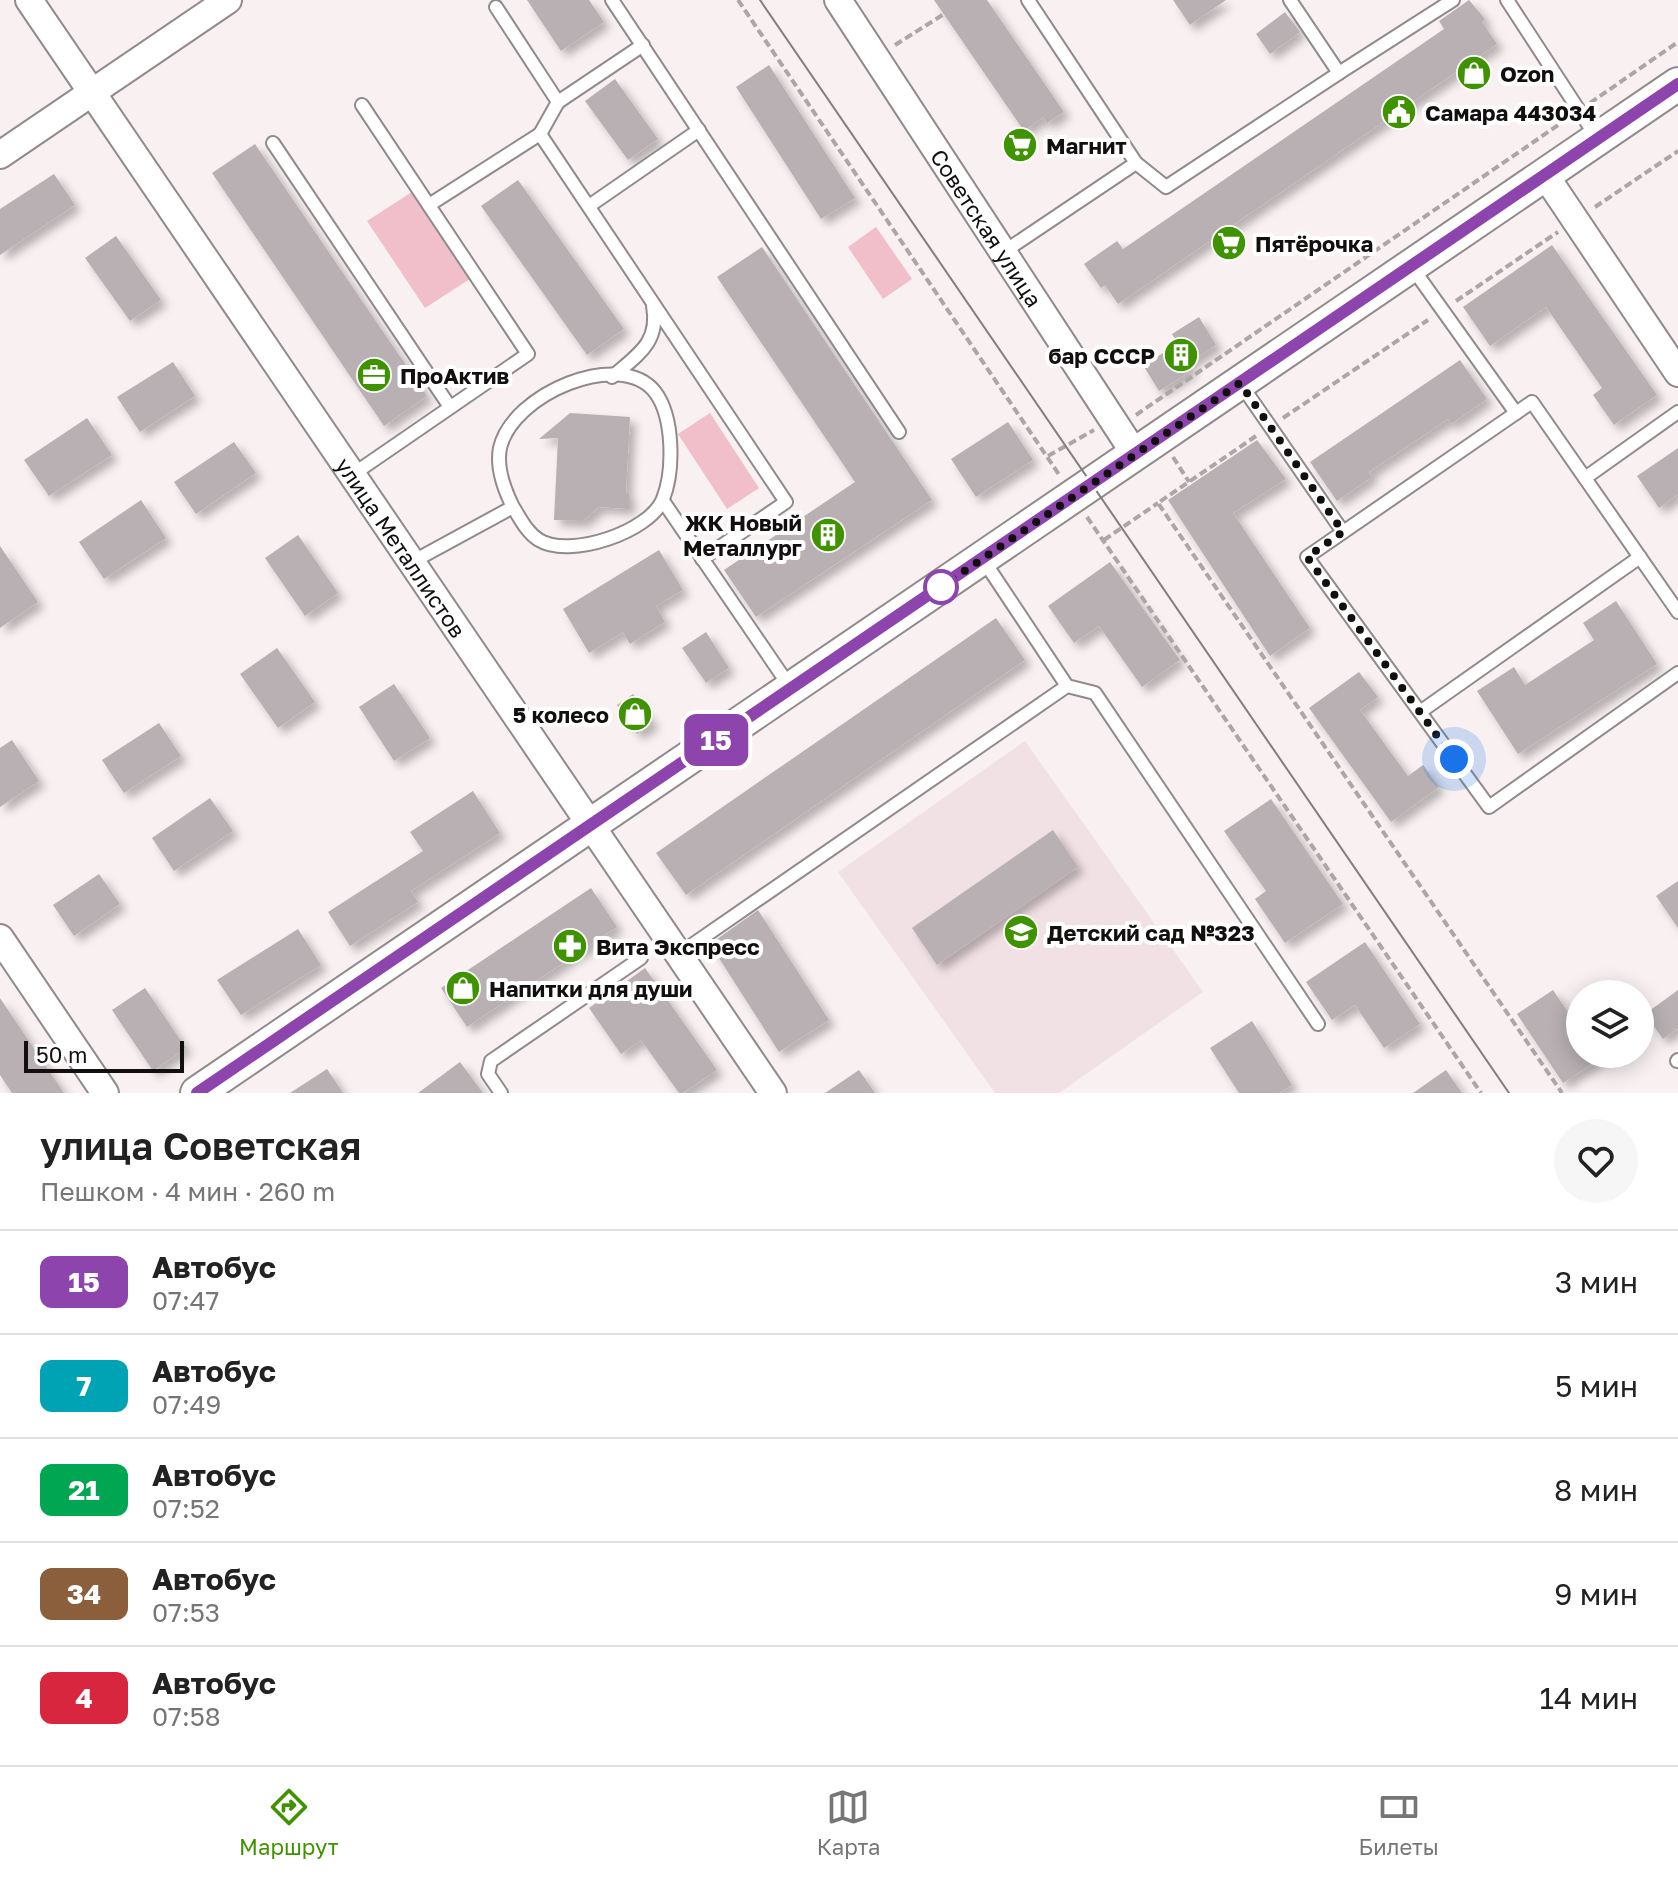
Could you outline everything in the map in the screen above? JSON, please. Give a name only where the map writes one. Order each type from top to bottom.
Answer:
[{"type":"street","name":"улица Металлистов","points":[[29,0],[773,1093]]},
{"type":"street","points":[[0,155],[228,0]]},
{"type":"street","name":"Советская улица","points":[[838,0],[1135,454]]},
{"type":"street","points":[[197,1093],[1678,84]]},
{"type":"street","points":[[1545,175],[1678,373]]},
{"type":"street","points":[[0,938],[105,1093]]},
{"type":"lane","points":[[612,0],[899,432]]},
{"type":"lane","points":[[1028,0],[1136,163],[1166,187],[1453,0]]},
{"type":"lane","points":[[1290,0],[1339,73]]},
{"type":"lane","points":[[1507,0],[1597,139]]},
{"type":"lane","points":[[496,7],[558,102]]},
{"type":"lane","points":[[429,205],[540,134],[558,102],[643,45]]},
{"type":"lane","points":[[352,475],[528,354],[362,105]]},
{"type":"lane","points":[[589,206],[699,130]]},
{"type":"lane","points":[[540,134],[786,502],[702,559]]},
{"type":"lane","points":[[273,143],[450,407]]},
{"type":"lane","points":[[1005,251],[1136,163]]},
{"type":"lane","points":[[1411,266],[1516,413]]},
{"type":"lane","points":[[612,377],[641,352],[654,333],[652,301]]},
{"type":"lane","points":[[663,501],[636,525],[611,537],[560,548],[538,540],[513,507],[502,481],[500,449],[514,417],[559,387],[612,377],[644,382],[660,400],[669,430],[663,501],[791,688]]},
{"type":"lane","points":[[1240,383],[1343,532]]},
{"type":"lane","points":[[1676,679],[1489,807],[1307,557],[1532,402],[1678,612]]},
{"type":"lane","points":[[1585,478],[1678,412]]},
{"type":"lane","points":[[412,562],[513,507]]},
{"type":"lane","points":[[1420,712],[1640,557]]},
{"type":"lane","points":[[982,558],[1067,686],[1095,693],[1318,1024]]},
{"type":"lane","points":[[679,954],[1067,686]]},
{"type":"lane","points":[[501,1093],[488,1074],[491,1061],[641,958]]},
{"type":"path","points":[[738,0],[1048,456]]},
{"type":"path","points":[[876,57],[944,14]]},
{"type":"path","points":[[1140,415],[1678,42]]},
{"type":"path","points":[[1189,482],[1104,540],[1481,1093]]},
{"type":"path","points":[[1158,503],[1562,1093]]},
{"type":"shaded area","points":[[415,190],[473,277],[425,308],[367,221]]},
{"type":"shaded area","points":[[876,227],[912,279],[883,299],[848,247]]},
{"type":"shaded area","points":[[710,413],[759,488],[727,509],[678,434]]},
{"type":"shaded area","name":"Детский сад №323","points":[[1025,741],[1203,992],[1059,1093],[995,1093],[838,872]]},
{"type":"building","points":[[527,0],[589,0],[604,22],[561,51]]},
{"type":"building","points":[[934,0],[987,0],[1064,112],[1047,123],[1043,117],[1024,131]]},
{"type":"building","points":[[1173,0],[1226,0],[1190,25]]},
{"type":"building","points":[[1469,0],[1485,19],[1482,22],[1497,44],[1118,304],[1105,285],[1101,288],[1084,264],[1117,241],[1123,249],[1444,29],[1439,21]]},
{"type":"building","points":[[1285,12],[1300,32],[1270,54],[1256,34]]},
{"type":"building","points":[[769,65],[855,198],[821,219],[736,87]]},
{"type":"building","points":[[615,79],[658,139],[628,160],[585,101]]},
{"type":"building","points":[[255,144],[427,396],[384,426],[212,173]]},
{"type":"building","points":[[54,174],[75,205],[0,255],[0,209]]},
{"type":"building","points":[[518,180],[624,329],[587,355],[481,206]]},
{"type":"building","points":[[116,236],[161,300],[130,321],[85,258]]},
{"type":"building","points":[[1552,245],[1657,395],[1614,425],[1593,395],[1602,388],[1546,307],[1490,346],[1463,307]]},
{"type":"building","points":[[762,247],[932,500],[756,617],[724,570],[855,482],[717,277]]},
{"type":"building","name":"бар СССР","points":[[1199,317],[1216,345],[1187,364],[1191,371],[1159,391],[1143,365],[1178,344],[1172,334]]},
{"type":"building","points":[[1460,360],[1487,399],[1451,424],[1448,419],[1369,472],[1372,477],[1337,501],[1310,462]]},
{"type":"building","points":[[173,362],[195,396],[140,432],[117,397]]},
{"type":"building","points":[[570,413],[630,417],[626,491],[629,494],[629,509],[599,507],[583,521],[554,520],[558,438],[539,439]]},
{"type":"building","points":[[87,418],[112,455],[49,496],[24,460]]},
{"type":"building","points":[[1008,422],[1033,460],[976,497],[951,459]]},
{"type":"building","points":[[1257,440],[1286,479],[1233,513],[1310,628],[1270,656],[1168,500]]},
{"type":"building","points":[[234,442],[256,473],[196,514],[174,482]]},
{"type":"building","points":[[1678,448],[1678,494],[1659,508],[1637,476]]},
{"type":"building","points":[[141,500],[166,538],[104,579],[79,542]]},
{"type":"building","points":[[298,535],[338,593],[305,616],[265,558]]},
{"type":"building","points":[[0,546],[38,602],[0,628]]},
{"type":"building","points":[[659,550],[683,590],[656,606],[665,622],[630,644],[623,632],[589,653],[563,609]]},
{"type":"building","points":[[1110,562],[1180,660],[1142,687],[1099,626],[1074,643],[1048,606]]},
{"type":"building","points":[[1616,601],[1657,664],[1518,754],[1477,691],[1514,667],[1525,685],[1594,640],[1583,623]]},
{"type":"building","points":[[996,618],[1025,660],[686,895],[656,853]]},
{"type":"building","points":[[706,632],[729,668],[706,683],[682,648]]},
{"type":"building","points":[[277,648],[315,702],[278,728],[240,674]]},
{"type":"building","points":[[1359,672],[1378,697],[1360,710],[1408,776],[1423,765],[1439,787],[1391,822],[1309,708]]},
{"type":"building","points":[[394,684],[430,738],[394,761],[359,707]]},
{"type":"building","name":"5 колесо","points":[[633,694],[653,723],[637,734],[617,705]]},
{"type":"building","points":[[159,723],[181,756],[124,793],[102,760]]},
{"type":"building","points":[[12,740],[39,781],[0,807],[0,748]]},
{"type":"building","points":[[473,791],[500,833],[411,891],[418,902],[350,946],[328,912],[423,851],[410,832]]},
{"type":"building","points":[[210,798],[233,831],[174,871],[152,838]]},
{"type":"building","points":[[1271,799],[1343,904],[1285,943],[1255,899],[1266,891],[1224,831]]},
{"type":"building","points":[[1053,830],[1078,867],[937,965],[912,928]]},
{"type":"building","points":[[99,874],[120,904],[74,936],[53,905]]},
{"type":"building","points":[[1678,881],[1678,928],[1656,896]]},
{"type":"building","points":[[591,888],[617,927],[467,1027],[441,988]]},
{"type":"building","points":[[758,910],[829,1020],[779,1052],[710,944]]},
{"type":"building","points":[[298,929],[321,965],[241,1015],[217,980]]},
{"type":"building","points":[[1365,942],[1420,1024],[1384,1048],[1355,1005],[1332,1020],[1306,982]]},
{"type":"building","points":[[645,968],[717,1070],[683,1093],[679,1093],[641,1040],[621,1054],[589,1008]]},
{"type":"building","points":[[145,988],[186,1048],[153,1071],[112,1010]]},
{"type":"building","points":[[1553,990],[1566,1009],[1566,1068],[1586,1068],[1563,1083],[1517,1014]]},
{"type":"building","points":[[1678,990],[1678,1028],[1663,1039],[1654,1026],[1654,1007]]},
{"type":"building","points":[[0,998],[64,1093],[12,1093],[0,1075]]},
{"type":"building","points":[[1252,1021],[1292,1085],[1279,1093],[1239,1093],[1210,1048]]},
{"type":"building","points":[[460,1062],[483,1093],[418,1093]]},
{"type":"building","points":[[327,1069],[343,1093],[290,1093]]},
{"type":"building","points":[[859,1070],[875,1093],[825,1093]]},
{"type":"building","points":[[1446,1070],[1462,1093],[1413,1093]]},
{"type":"tram line","points":[[760,0],[1509,1093]]},
{"type":"bus line","name":"15","points":[[197,1093],[1678,84]]},
{"type":"place","name":"Ozon","points":[[1474,73]]},
{"type":"place","name":"Самара 443034","points":[[1399,112]]},
{"type":"place","name":"Магнит","points":[[1020,145]]},
{"type":"place","name":"Пятёрочка","points":[[1229,243]]},
{"type":"place","name":"бар СССР","points":[[1181,355]]},
{"type":"place","name":"ПроАктив","points":[[374,375]]},
{"type":"place","name":"ЖК Новый Металлург","points":[[828,535]]},
{"type":"place","name":"5 колесо","points":[[635,714]]},
{"type":"place","name":"Детский сад №323","points":[[1021,932]]},
{"type":"place","name":"Вита Экспресс","points":[[570,946]]},
{"type":"place","name":"Напитки для души","points":[[463,988]]},
{"type":"route","points":[[941,587],[1240,383],[1343,532],[1307,557],[1454,759]]}]
